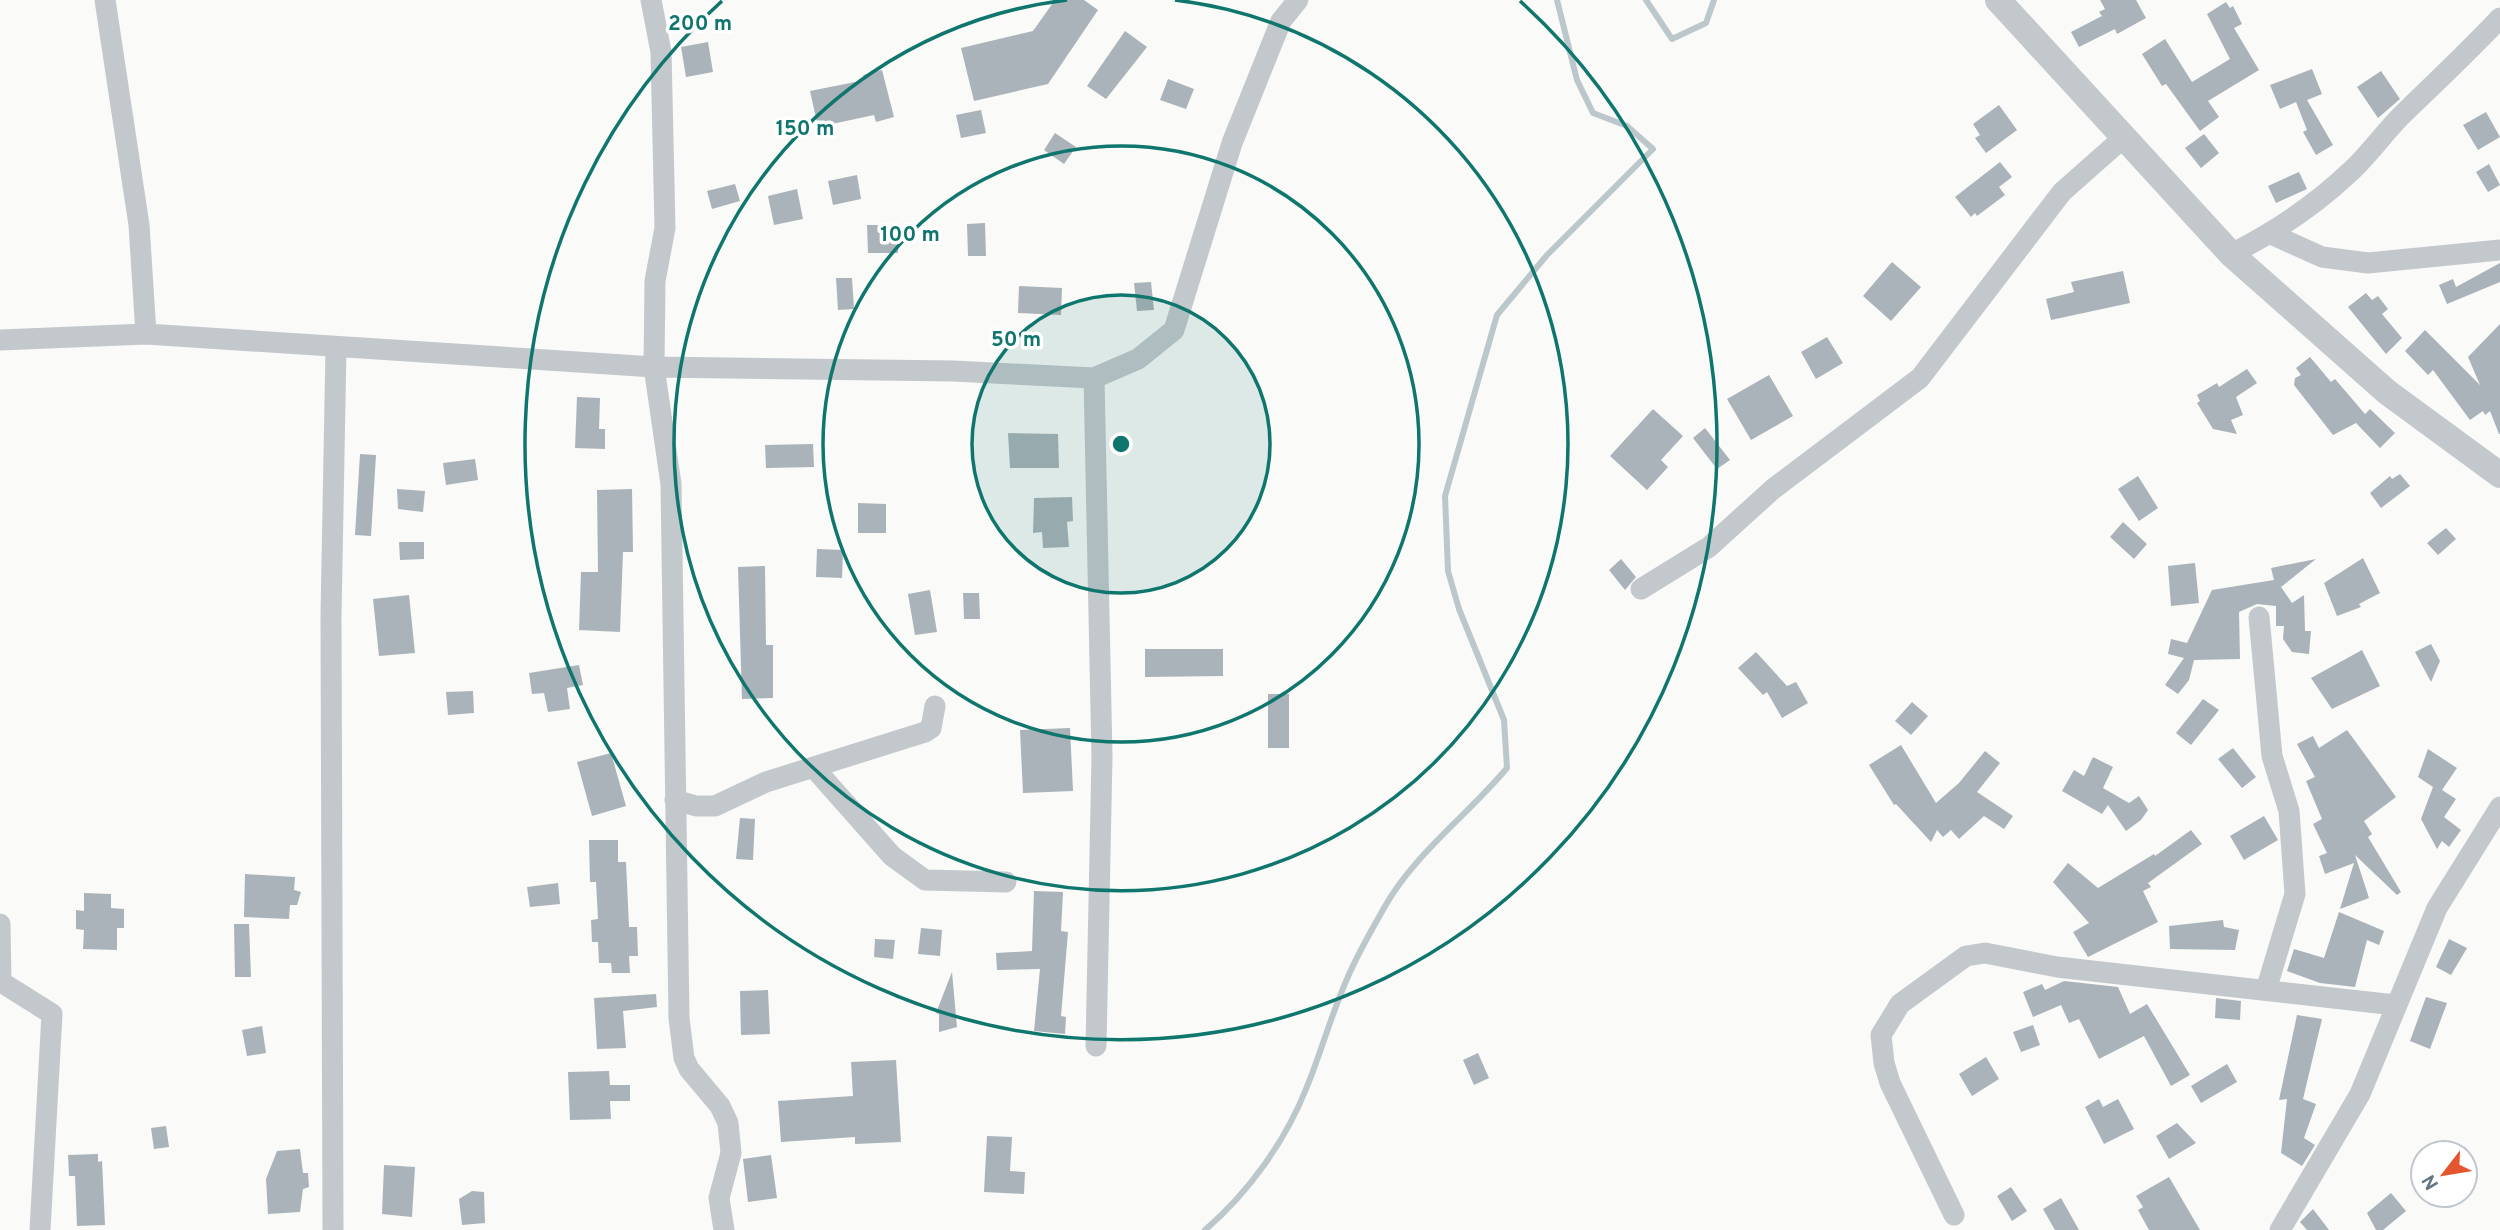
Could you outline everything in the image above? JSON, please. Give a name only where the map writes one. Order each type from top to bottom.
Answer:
[{"type":"street","points":[[105,0],[139,225],[146,334]]},
{"type":"street","points":[[651,0],[661,52],[665,228],[655,281],[654,367],[671,484],[678,1018],[684,1058],[689,1069],[720,1106],[729,1123],[731,1153],[719,1198],[724,1230]]},
{"type":"street","points":[[0,340],[146,334],[654,367],[953,371],[1094,378],[1138,359],[1174,330],[1232,143],[1281,21],[1298,0]]},
{"type":"street","points":[[1998,0],[2122,139],[2231,254],[2387,392],[2500,475]]},
{"type":"street","points":[[2231,254],[2271,234],[2316,203],[2352,171],[2404,113],[2462,60],[2500,18]]},
{"type":"street","points":[[1641,589],[1709,548],[1773,489],[1920,378],[2062,192],[2122,139]]},
{"type":"street","points":[[2271,234],[2322,257],[2368,264],[2500,250]]},
{"type":"street","points":[[333,1230],[331,616],[337,347]]},
{"type":"street","points":[[1094,378],[1102,757],[1096,1046]]},
{"type":"street","points":[[2259,617],[2272,756],[2286,792],[2295,894],[2266,990]]},
{"type":"street","points":[[675,800],[696,806],[715,806],[766,782],[815,769],[925,732],[934,720],[935,706]]},
{"type":"street","points":[[815,769],[892,856],[926,880],[1006,882]]},
{"type":"street","points":[[2284,1228],[2360,1094],[2437,908],[2500,807]]},
{"type":"street","points":[[0,924],[1,982],[52,1014],[40,1230]]},
{"type":"street","points":[[1954,1215],[1889,1083],[1881,1035],[1900,1004],[1966,956],[1986,953],[2057,967],[2395,1005]]},
{"type":"building","points":[[1055,0],[1084,0],[1098,10],[1048,84],[974,101],[961,48],[1033,31]]},
{"type":"building","points":[[2100,0],[2136,0],[2146,18],[2117,34],[2115,29],[2079,47],[2071,32],[2102,16],[2099,12],[2105,9]]},
{"type":"building","points":[[2226,2],[2230,8],[2233,6],[2242,24],[2234,28],[2259,70],[2208,101],[2219,117],[2200,131],[2166,84],[2162,86],[2142,54],[2165,39],[2192,82],[2230,59],[2207,14]]},
{"type":"building","points":[[1125,31],[1147,47],[1106,99],[1087,86]]},
{"type":"building","points":[[708,42],[713,72],[686,77],[681,47]]},
{"type":"building","points":[[2312,69],[2322,94],[2307,100],[2333,145],[2316,155],[2303,132],[2307,130],[2296,102],[2280,109],[2270,85]]},
{"type":"building","points":[[882,70],[894,117],[876,122],[874,115],[818,127],[810,91],[865,80],[863,75]]},
{"type":"building","points":[[2381,71],[2400,99],[2378,118],[2357,87]]},
{"type":"building","points":[[1168,79],[1194,89],[1186,109],[1160,100]]},
{"type":"building","points":[[1999,105],[2017,130],[1986,153],[1975,138],[1980,135],[1973,124]]},
{"type":"building","points":[[981,110],[986,133],[961,138],[956,115]]},
{"type":"building","points":[[2486,112],[2500,137],[2478,150],[2463,125]]},
{"type":"building","points":[[1055,133],[1076,147],[1064,164],[1044,150]]},
{"type":"building","points":[[2204,134],[2219,153],[2201,168],[2185,148]]},
{"type":"building","points":[[2000,162],[2012,177],[1999,187],[2005,195],[1977,216],[1975,213],[1971,217],[1955,197]]},
{"type":"building","points":[[2489,164],[2500,185],[2488,192],[2476,172]]},
{"type":"building","points":[[2299,172],[2307,189],[2276,203],[2268,186]]},
{"type":"building","points":[[857,175],[861,199],[833,205],[828,181]]},
{"type":"building","points":[[735,184],[740,201],[712,209],[707,191]]},
{"type":"building","points":[[797,189],[803,219],[774,225],[768,196]]},
{"type":"building","points":[[985,223],[986,256],[968,256],[967,224]]},
{"type":"building","points":[[867,225],[898,225],[898,253],[868,253]]},
{"type":"building","points":[[1892,262],[1921,287],[1891,321],[1863,296]]},
{"type":"building","points":[[2500,263],[2500,282],[2447,304],[2439,285],[2453,279],[2456,287]]},
{"type":"building","points":[[2123,271],[2130,303],[2051,320],[2046,299],[2074,292],[2071,282]]},
{"type":"building","points":[[836,278],[852,278],[854,309],[838,310]]},
{"type":"building","points":[[1151,282],[1154,310],[1137,311],[1134,283]]},
{"type":"building","points":[[1019,286],[1062,288],[1061,315],[1018,313]]},
{"type":"building","points":[[2366,293],[2372,300],[2378,296],[2388,309],[2382,314],[2402,338],[2386,354],[2348,307]]},
{"type":"building","points":[[2500,324],[2499,434],[2490,411],[2485,415],[2483,411],[2470,420],[2433,370],[2428,375],[2405,351],[2425,330],[2480,385],[2468,357]]},
{"type":"building","points":[[1827,337],[1843,363],[1816,379],[1801,352]]},
{"type":"building","points":[[2310,357],[2331,382],[2335,379],[2365,414],[2370,409],[2395,433],[2380,448],[2356,423],[2333,435],[2294,385],[2295,378],[2301,375],[2296,368]]},
{"type":"building","points":[[2247,369],[2257,383],[2236,397],[2243,415],[2231,420],[2237,434],[2213,429],[2197,403],[2200,401],[2197,395],[2217,383],[2219,387]]},
{"type":"building","points":[[1769,375],[1793,416],[1751,440],[1727,399]]},
{"type":"building","points":[[577,397],[600,398],[599,429],[605,429],[605,449],[575,448]]},
{"type":"building","points":[[1653,409],[1683,436],[1661,460],[1668,467],[1647,490],[1610,456]]},
{"type":"building","points":[[1705,428],[1730,460],[1717,469],[1693,438]]},
{"type":"building","points":[[1008,433],[1058,434],[1059,468],[1010,468]]},
{"type":"building","points":[[813,444],[814,467],[766,468],[765,445]]},
{"type":"building","points":[[360,454],[376,455],[371,536],[355,535]]},
{"type":"building","points":[[475,459],[478,480],[446,485],[443,463]]},
{"type":"building","points":[[2400,474],[2410,486],[2381,508],[2370,493],[2390,476],[2392,479]]},
{"type":"building","points":[[2138,476],[2158,508],[2139,521],[2118,489]]},
{"type":"building","points":[[397,489],[425,491],[423,512],[398,509]]},
{"type":"building","points":[[632,489],[633,552],[623,552],[620,632],[579,630],[581,572],[598,572],[597,490]]},
{"type":"building","points":[[1072,497],[1073,521],[1067,522],[1069,547],[1043,548],[1042,532],[1033,533],[1034,498]]},
{"type":"building","points":[[858,503],[886,504],[886,533],[858,533]]},
{"type":"building","points":[[2123,522],[2147,544],[2134,559],[2110,537]]},
{"type":"building","points":[[2446,528],[2456,539],[2438,555],[2427,543]]},
{"type":"building","points":[[399,542],[424,542],[424,559],[400,560]]},
{"type":"building","points":[[817,549],[843,550],[842,578],[816,577]]},
{"type":"building","points":[[2363,558],[2380,593],[2359,604],[2361,607],[2337,616],[2324,583]]},
{"type":"building","points":[[1621,559],[1636,577],[1625,590],[1609,570]]},
{"type":"building","points":[[2316,559],[2281,587],[2292,603],[2304,595],[2305,631],[2311,631],[2309,654],[2292,652],[2283,639],[2284,626],[2276,626],[2276,606],[2257,604],[2239,612],[2240,659],[2194,660],[2189,680],[2178,694],[2165,685],[2184,658],[2168,654],[2171,639],[2187,643],[2212,590],[2274,580],[2271,568]]},
{"type":"building","points":[[2195,563],[2199,603],[2171,606],[2168,566]]},
{"type":"building","points":[[765,566],[766,645],[773,645],[773,698],[742,699],[738,567]]},
{"type":"building","points":[[930,590],[937,632],[915,635],[908,594]]},
{"type":"building","points":[[963,593],[979,593],[980,619],[964,619]]},
{"type":"building","points":[[409,595],[415,653],[379,656],[373,599]]},
{"type":"building","points":[[2431,644],[2440,661],[2431,682],[2415,652]]},
{"type":"building","points":[[1145,649],[1223,649],[1223,676],[1145,677]]},
{"type":"building","points":[[2362,650],[2380,686],[2332,709],[2311,678]]},
{"type":"building","points":[[1756,652],[1787,686],[1796,682],[1808,703],[1782,718],[1767,692],[1763,695],[1738,668]]},
{"type":"building","points":[[579,665],[583,685],[567,688],[570,709],[548,712],[544,693],[532,694],[529,673]]},
{"type":"building","points":[[473,691],[474,713],[448,715],[446,692]]},
{"type":"building","points":[[1268,694],[1289,694],[1289,748],[1268,748]]},
{"type":"building","points":[[2203,699],[2219,710],[2191,745],[2176,733]]},
{"type":"building","points":[[1912,702],[1928,716],[1911,735],[1895,721]]},
{"type":"building","points":[[1070,728],[1073,791],[1023,793],[1020,730]]},
{"type":"building","points":[[2347,730],[2396,797],[2364,821],[2372,834],[2368,837],[2401,892],[2397,895],[2355,855],[2369,898],[2340,909],[2354,863],[2325,874],[2319,856],[2327,853],[2313,824],[2322,819],[2306,781],[2315,777],[2297,744],[2313,736],[2319,748]]},
{"type":"building","points":[[1901,745],[1936,803],[1959,783],[1985,751],[2000,763],[1977,792],[2013,816],[2004,829],[1984,816],[1959,839],[1951,830],[1943,837],[1937,830],[1931,842],[1896,804],[1894,805],[1869,765]]},
{"type":"building","points":[[2233,748],[2256,777],[2242,788],[2218,759]]},
{"type":"building","points":[[2428,749],[2457,768],[2442,790],[2456,799],[2444,817],[2461,830],[2449,847],[2442,841],[2437,849],[2421,819],[2433,787],[2418,777]]},
{"type":"building","points":[[611,753],[626,806],[592,816],[577,762]]},
{"type":"building","points":[[2093,757],[2113,767],[2103,788],[2129,803],[2139,796],[2148,810],[2141,820],[2126,831],[2108,805],[2102,814],[2062,791],[2074,770],[2084,776]]},
{"type":"building","points":[[2264,816],[2278,840],[2244,860],[2230,836]]},
{"type":"building","points":[[740,818],[755,819],[753,860],[736,859]]},
{"type":"building","points":[[2191,830],[2202,844],[2148,883],[2151,887],[2143,891],[2158,922],[2088,957],[2073,932],[2089,923],[2053,882],[2068,863],[2098,888],[2154,854],[2155,856]]},
{"type":"building","points":[[589,840],[618,840],[618,862],[626,862],[629,927],[637,927],[638,956],[629,956],[630,973],[612,973],[611,963],[599,963],[598,942],[592,942],[591,920],[598,919],[596,882],[590,882]]},
{"type":"building","points":[[245,874],[295,877],[294,890],[301,892],[297,905],[290,905],[289,919],[244,917]]},
{"type":"building","points":[[558,883],[560,904],[530,907],[527,887]]},
{"type":"building","points":[[1034,891],[1063,892],[1061,931],[1068,932],[1061,1016],[1066,1017],[1065,1034],[1034,1031],[1040,969],[997,970],[996,953],[1032,951]]},
{"type":"building","points":[[84,893],[111,894],[111,908],[124,909],[124,928],[117,928],[117,950],[83,949],[84,930],[76,929],[76,910],[84,911]]},
{"type":"building","points":[[2339,912],[2384,931],[2379,945],[2367,940],[2355,987],[2320,983],[2287,971],[2294,949],[2324,958]]},
{"type":"building","points":[[2223,920],[2224,927],[2239,930],[2235,950],[2170,949],[2169,926]]},
{"type":"building","points":[[234,924],[249,924],[251,977],[235,977]]},
{"type":"building","points":[[921,928],[942,930],[940,956],[918,954]]},
{"type":"building","points":[[875,939],[895,940],[893,959],[874,957]]},
{"type":"building","points":[[2449,939],[2467,948],[2451,975],[2436,967]]},
{"type":"building","points":[[952,972],[957,1027],[939,1032],[939,1014],[936,1013]]},
{"type":"building","points":[[2064,981],[2118,987],[2130,1014],[2147,1004],[2190,1075],[2171,1086],[2144,1036],[2099,1059],[2079,1019],[2069,1023],[2061,1005],[2033,1017],[2023,992],[2042,984],[2045,990]]},
{"type":"building","points":[[768,990],[770,1034],[741,1035],[740,991]]},
{"type":"building","points":[[656,994],[657,1007],[623,1011],[626,1048],[597,1049],[594,998]]},
{"type":"building","points":[[2426,997],[2447,1003],[2430,1049],[2410,1041]]},
{"type":"building","points":[[2216,998],[2241,1001],[2240,1020],[2215,1018]]},
{"type":"building","points":[[2297,1015],[2322,1019],[2303,1099],[2316,1104],[2304,1138],[2315,1145],[2302,1166],[2281,1153],[2287,1099],[2279,1100]]},
{"type":"building","points":[[2033,1025],[2040,1045],[2021,1052],[2013,1032]]},
{"type":"building","points":[[262,1026],[266,1053],[247,1056],[242,1030]]},
{"type":"building","points":[[1478,1053],[1489,1078],[1474,1085],[1463,1060]]},
{"type":"building","points":[[1986,1057],[1999,1079],[1972,1096],[1959,1074]]},
{"type":"building","points":[[896,1060],[901,1142],[855,1144],[855,1137],[781,1142],[778,1101],[853,1096],[851,1062]]},
{"type":"building","points":[[2227,1064],[2237,1082],[2201,1103],[2191,1086]]},
{"type":"building","points":[[609,1071],[610,1085],[630,1085],[630,1101],[610,1101],[611,1119],[570,1120],[568,1072]]},
{"type":"building","points":[[2099,1099],[2103,1107],[2118,1099],[2134,1129],[2104,1144],[2085,1107]]},
{"type":"building","points":[[2177,1123],[2196,1143],[2169,1159],[2156,1136]]},
{"type":"building","points":[[166,1126],[169,1147],[154,1149],[151,1128]]},
{"type":"building","points":[[987,1136],[1012,1137],[1010,1171],[1025,1172],[1024,1194],[984,1192]]},
{"type":"building","points":[[300,1149],[303,1173],[308,1173],[309,1187],[303,1189],[300,1212],[268,1214],[266,1179],[277,1151]]},
{"type":"building","points":[[98,1154],[98,1162],[102,1161],[105,1225],[77,1226],[75,1176],[69,1176],[68,1155]]},
{"type":"building","points":[[771,1155],[777,1198],[748,1202],[743,1159]]},
{"type":"building","points":[[384,1165],[415,1167],[412,1217],[382,1214]]},
{"type":"building","points":[[2169,1177],[2200,1230],[2149,1230],[2138,1210],[2143,1207],[2136,1196]]},
{"type":"building","points":[[2011,1187],[2027,1211],[2012,1221],[1997,1196]]},
{"type":"building","points":[[472,1191],[484,1192],[485,1223],[462,1225],[459,1199]]},
{"type":"building","points":[[2391,1193],[2406,1211],[2383,1230],[2376,1230],[2367,1213]]},
{"type":"building","points":[[2061,1198],[2079,1230],[2055,1230],[2043,1209]]},
{"type":"building","points":[[2313,1209],[2329,1230],[2307,1230],[2300,1222]]},
{"type":"waterway","points":[[1205,1230],[1236,1200],[1264,1166],[1287,1128],[1306,1089],[1351,970],[1396,888],[1507,768],[1504,720],[1459,609],[1448,571],[1445,496],[1497,315],[1547,255],[1653,149],[1627,126],[1593,113],[1577,80],[1557,0]]},
{"type":"waterway","points":[[1646,0],[1672,39],[1706,23],[1714,0]]}]
